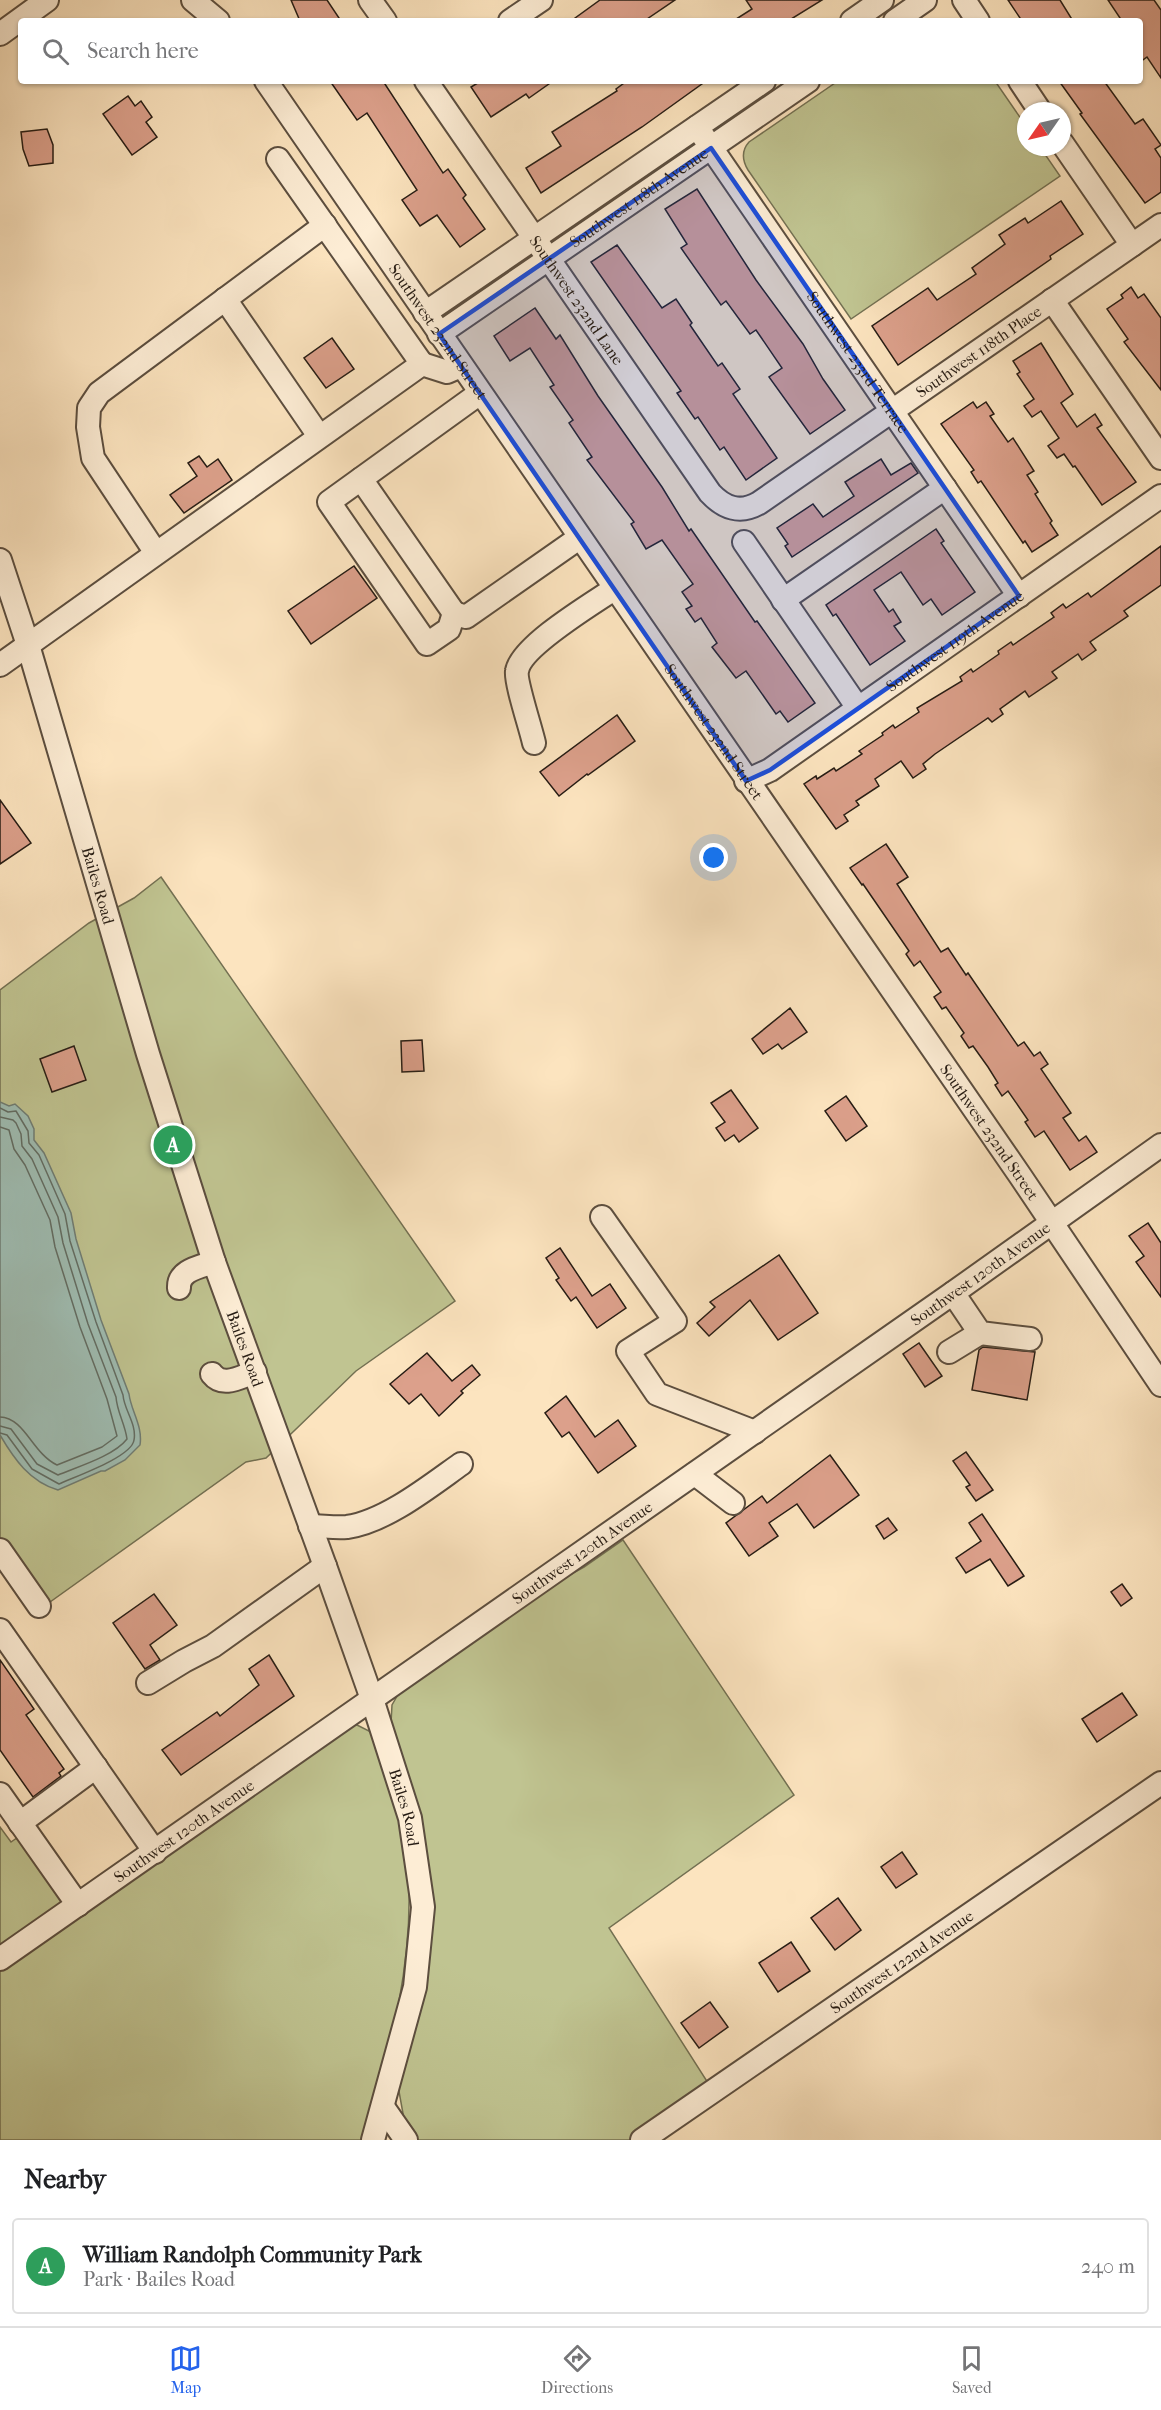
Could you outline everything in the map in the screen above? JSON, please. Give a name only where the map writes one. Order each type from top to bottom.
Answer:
[{"type":"street","points":[[22,18],[47,0]]},
{"type":"street","points":[[193,0],[214,18]]},
{"type":"street","points":[[211,0],[223,18]]},
{"type":"street","points":[[370,0],[383,18]]},
{"type":"street","points":[[514,18],[541,0]]},
{"type":"street","points":[[964,0],[976,18]]},
{"type":"street","points":[[857,18],[879,6]]},
{"type":"street","points":[[0,34],[18,21]]},
{"type":"street","name":"Southwest 232nd Street","points":[[268,84],[1021,1177],[1161,1385]]},
{"type":"street","name":"Southwest 232nd Lane","points":[[428,84],[710,493],[722,504],[734,509]]},
{"type":"street","name":"Southwest 118th Avenue","points":[[425,313],[760,84]]},
{"type":"street","name":"Southwest 118th Avenue","points":[[439,334],[804,84]]},
{"type":"street","points":[[1022,84],[1034,102]]},
{"type":"street","name":"Southwest 233rd Terrace","points":[[697,127],[1019,596]]},
{"type":"street","points":[[1071,156],[1132,245]]},
{"type":"street","points":[[278,159],[422,364],[447,372],[461,366]]},
{"type":"street","points":[[156,553],[93,458],[88,427],[89,408],[99,393],[324,225]]},
{"type":"street","name":"Southwest 118th Place","points":[[734,509],[746,509],[759,503],[1161,225]]},
{"type":"street","points":[[225,299],[318,436]]},
{"type":"street","points":[[1052,300],[1161,458]]},
{"type":"street","points":[[0,665],[422,364]]},
{"type":"street","points":[[454,613],[449,629],[427,644],[329,502],[480,393]]},
{"type":"street","points":[[361,478],[454,613],[466,617],[579,538]]},
{"type":"street","points":[[783,600],[945,488]]},
{"type":"street","name":"Southwest 119th Avenue","points":[[746,780],[770,770],[1161,496]]},
{"type":"street","points":[[744,542],[858,708]]},
{"type":"street","name":"Bailes Road","points":[[0,560],[28,645],[148,1054],[214,1262],[372,1699],[410,1818],[423,1907],[415,1987],[373,2140]]},
{"type":"street","points":[[534,743],[516,672],[521,659],[544,637],[614,589]]},
{"type":"street","name":"Southwest 120th Avenue","points":[[0,1959],[755,1432],[1161,1145]]},
{"type":"street","points":[[602,1217],[675,1321],[628,1351],[657,1394],[755,1432]]},
{"type":"street","points":[[180,1288],[180,1280],[185,1274],[214,1262]]},
{"type":"street","points":[[953,1293],[980,1333]]},
{"type":"street","points":[[950,1352],[980,1333],[1030,1339]]},
{"type":"street","points":[[212,1374],[217,1380],[225,1382],[255,1372]]},
{"type":"street","points":[[310,1526],[345,1527],[365,1523],[401,1503],[461,1464]]},
{"type":"street","points":[[695,1474],[733,1503]]},
{"type":"street","points":[[0,1550],[39,1606]]},
{"type":"street","points":[[148,1683],[184,1660],[213,1646],[325,1566]]},
{"type":"street","points":[[0,1629],[155,1852]]},
{"type":"street","points":[[20,1823],[96,1767]]},
{"type":"street","name":"Southwest 122nd Avenue","points":[[642,2140],[1161,1783]]},
{"type":"street","points":[[0,1794],[78,1905]]},
{"type":"street","points":[[383,2107],[406,2140]]},
{"type":"highlighted area","points":[[711,148],[1019,596],[770,770],[746,781],[439,334]]},
{"type":"green space","points":[[834,84],[997,84],[1017,113],[1017,156],[1046,156],[1060,176],[851,319],[748,170],[743,156],[749,142]]},
{"type":"green space","points":[[161,877],[455,1301],[356,1371],[266,1458],[246,1462],[43,1607],[0,1546],[0,990],[89,923],[134,898]]},
{"type":"green space","points":[[623,1540],[794,1795],[609,1928],[710,2086],[631,2140],[415,2140],[404,2119],[398,2086],[416,2010],[415,1804],[391,1723],[392,1705],[400,1691],[553,1584],[584,1567]]},
{"type":"green space","points":[[355,1724],[373,1733],[390,1782],[406,1849],[409,1901],[408,1936],[398,2004],[365,2140],[0,2140],[0,1827],[11,1842],[24,1833],[79,1912]]},
{"type":"water","points":[[0,1102],[9,1106],[15,1104],[28,1116],[34,1129],[34,1140],[44,1153],[71,1213],[76,1239],[101,1320],[129,1394],[140,1431],[140,1445],[125,1460],[105,1471],[58,1490],[39,1481],[24,1469],[0,1435]]},
{"type":"building","points":[[291,0],[327,0],[339,18],[299,18]]},
{"type":"building","points":[[600,0],[675,0],[648,18],[575,18]]},
{"type":"building","points":[[746,0],[822,0],[793,18],[738,18],[752,9]]},
{"type":"building","points":[[1008,0],[1060,0],[1071,18],[1020,18]]},
{"type":"building","points":[[1108,0],[1154,0],[1161,10],[1161,78],[1147,57],[1143,60],[1143,18],[1120,18]]},
{"type":"building","points":[[332,84],[385,84],[443,173],[448,169],[466,195],[463,198],[485,229],[460,247],[437,215],[420,226],[402,200],[417,190],[367,113],[357,120]]},
{"type":"building","points":[[476,84],[549,84],[529,98],[526,94],[491,117],[471,87]]},
{"type":"building","points":[[623,84],[702,84],[642,127],[541,193],[526,168],[561,146],[552,132],[617,91],[616,89]]},
{"type":"building","points":[[1061,84],[1106,84],[1135,124],[1143,119],[1161,145],[1155,149],[1161,158],[1161,192],[1145,203],[1080,114],[1082,113]]},
{"type":"building","points":[[128,96],[135,106],[141,101],[152,117],[146,122],[157,137],[132,155],[103,114]]},
{"type":"building","points":[[47,129],[53,145],[53,163],[29,166],[23,149],[21,132]]},
{"type":"building","points":[[697,189],[756,280],[803,344],[823,379],[845,410],[810,434],[769,377],[782,368],[756,330],[750,334],[726,301],[721,305],[681,248],[687,244],[665,209]]},
{"type":"building","points":[[1061,201],[1083,234],[1050,256],[1051,259],[898,365],[872,326],[928,288],[937,300],[976,274],[972,268],[1005,244],[999,235],[1025,218],[1028,223]]},
{"type":"building","points":[[617,245],[662,308],[676,299],[692,323],[690,325],[718,366],[722,363],[740,389],[733,394],[777,458],[746,480],[724,447],[720,450],[698,417],[695,419],[677,393],[681,391],[591,262]]},
{"type":"building","points":[[1131,287],[1138,298],[1144,294],[1161,318],[1161,390],[1124,342],[1128,339],[1107,309],[1123,298],[1121,295]]},
{"type":"building","points":[[535,308],[556,339],[560,335],[689,531],[691,529],[755,622],[757,621],[815,703],[788,722],[780,711],[776,714],[746,671],[736,678],[712,647],[717,643],[701,618],[695,622],[686,609],[692,606],[682,592],[693,584],[662,540],[646,549],[631,524],[634,522],[587,460],[592,457],[569,423],[573,420],[550,387],[554,385],[530,348],[510,361],[494,336]]},
{"type":"building","points":[[332,338],[354,369],[326,388],[304,358]]},
{"type":"building","points":[[1041,343],[1073,394],[1061,403],[1077,427],[1095,414],[1102,425],[1097,428],[1136,482],[1102,505],[1075,466],[1073,467],[1064,454],[1057,458],[1048,446],[1059,438],[1041,411],[1032,417],[1024,406],[1034,399],[1017,374],[1020,372],[1013,361]]},
{"type":"building","points":[[973,402],[977,408],[986,402],[994,414],[990,416],[1008,442],[1013,438],[1034,471],[1027,475],[1038,492],[1035,494],[1058,535],[1032,552],[1025,541],[1023,543],[981,481],[978,483],[971,472],[974,470],[941,424]]},
{"type":"building","points":[[199,456],[207,467],[218,459],[232,480],[184,513],[170,495],[197,476],[188,463]]},
{"type":"building","points":[[881,459],[891,475],[911,463],[918,473],[792,557],[785,546],[788,544],[777,528],[813,504],[823,517],[854,496],[845,482]]},
{"type":"building","points":[[936,529],[944,541],[941,543],[975,592],[942,615],[931,599],[923,605],[901,572],[874,590],[889,612],[893,609],[901,622],[894,626],[905,641],[870,665],[836,614],[833,616],[826,605]]},
{"type":"building","points":[[1161,546],[1161,585],[1124,611],[1128,616],[1090,642],[1096,650],[1082,660],[1078,654],[1052,672],[1057,678],[1029,697],[1025,691],[1000,709],[1003,714],[992,722],[988,718],[935,754],[923,764],[926,769],[913,778],[901,761],[875,779],[879,786],[856,801],[859,805],[844,815],[848,821],[836,829],[804,784],[834,768],[836,771],[862,754],[859,751],[883,735],[882,733],[893,725],[895,728],[919,712],[917,708],[962,681],[960,677],[971,669],[973,672],[999,654],[998,651],[1011,642],[1013,645],[1054,617],[1051,613],[1063,604],[1066,608],[1088,593],[1091,597]]},
{"type":"building","points":[[354,566],[377,598],[311,644],[288,611]]},
{"type":"building","points":[[617,715],[635,741],[559,796],[540,772]]},
{"type":"building","points":[[0,800],[31,843],[0,864]]},
{"type":"building","points":[[886,844],[908,877],[897,884],[941,952],[948,948],[1018,1046],[1024,1042],[1034,1056],[1040,1052],[1048,1064],[1041,1069],[1071,1113],[1063,1118],[1079,1141],[1086,1136],[1097,1152],[1070,1170],[1044,1131],[1035,1137],[1025,1122],[1028,1120],[1008,1091],[1002,1096],[995,1085],[998,1083],[988,1067],[973,1046],[969,1048],[961,1036],[964,1033],[946,1007],[942,1009],[934,997],[941,992],[920,961],[914,966],[906,954],[909,951],[850,868]]},
{"type":"building","points":[[790,1008],[807,1032],[782,1049],[778,1044],[763,1054],[752,1039]]},
{"type":"building","points":[[422,1040],[424,1071],[402,1072],[401,1041]]},
{"type":"building","points":[[74,1046],[86,1080],[52,1092],[40,1059]]},
{"type":"building","points":[[731,1090],[758,1128],[739,1142],[734,1135],[725,1141],[716,1128],[725,1122],[711,1103]]},
{"type":"building","points":[[846,1096],[867,1126],[846,1141],[825,1111]]},
{"type":"building","points":[[1148,1223],[1161,1243],[1161,1297],[1136,1262],[1144,1256],[1129,1236]]},
{"type":"building","points":[[560,1248],[592,1296],[610,1284],[626,1308],[597,1328],[576,1297],[571,1301],[556,1280],[559,1278],[546,1258]]},
{"type":"building","points":[[779,1255],[818,1313],[778,1340],[750,1300],[709,1336],[697,1323],[715,1307],[710,1302]]},
{"type":"building","points":[[919,1343],[942,1376],[925,1387],[903,1354]]},
{"type":"building","points":[[983,1347],[1035,1352],[1027,1400],[972,1390],[979,1350]]},
{"type":"building","points":[[427,1353],[452,1381],[472,1365],[480,1375],[461,1391],[463,1393],[439,1416],[421,1394],[409,1404],[390,1384]]},
{"type":"building","points":[[566,1396],[595,1437],[618,1420],[636,1446],[598,1473],[569,1432],[562,1437],[545,1413]]},
{"type":"building","points":[[966,1452],[993,1490],[976,1501],[966,1487],[970,1485],[953,1461]]},
{"type":"building","points":[[830,1455],[859,1495],[814,1528],[797,1504],[769,1523],[778,1536],[749,1556],[726,1523],[762,1496],[767,1503]]},
{"type":"building","points":[[982,1514],[1024,1576],[1008,1586],[990,1559],[966,1573],[956,1558],[981,1541],[969,1523]]},
{"type":"building","points":[[888,1518],[897,1530],[884,1539],[876,1526]]},
{"type":"building","points":[[1122,1584],[1132,1598],[1121,1606],[1111,1592]]},
{"type":"building","points":[[154,1594],[177,1625],[150,1645],[160,1660],[145,1669],[113,1623]]},
{"type":"building","points":[[269,1655],[294,1696],[181,1775],[162,1750],[217,1712],[220,1716],[259,1685],[249,1669]]},
{"type":"building","points":[[0,1660],[34,1709],[26,1715],[64,1769],[59,1773],[61,1776],[33,1797],[0,1750]]},
{"type":"building","points":[[1122,1693],[1137,1715],[1097,1742],[1082,1719]]},
{"type":"building","points":[[902,1852],[917,1874],[896,1888],[881,1867]]},
{"type":"building","points":[[838,1898],[861,1930],[835,1950],[811,1918]]},
{"type":"building","points":[[791,1942],[810,1971],[778,1992],[759,1963]]},
{"type":"building","points":[[710,2002],[728,2027],[699,2048],[681,2023]]},
{"type":"place","name":"William Randolph Community Park","points":[[173,1145]]}]
